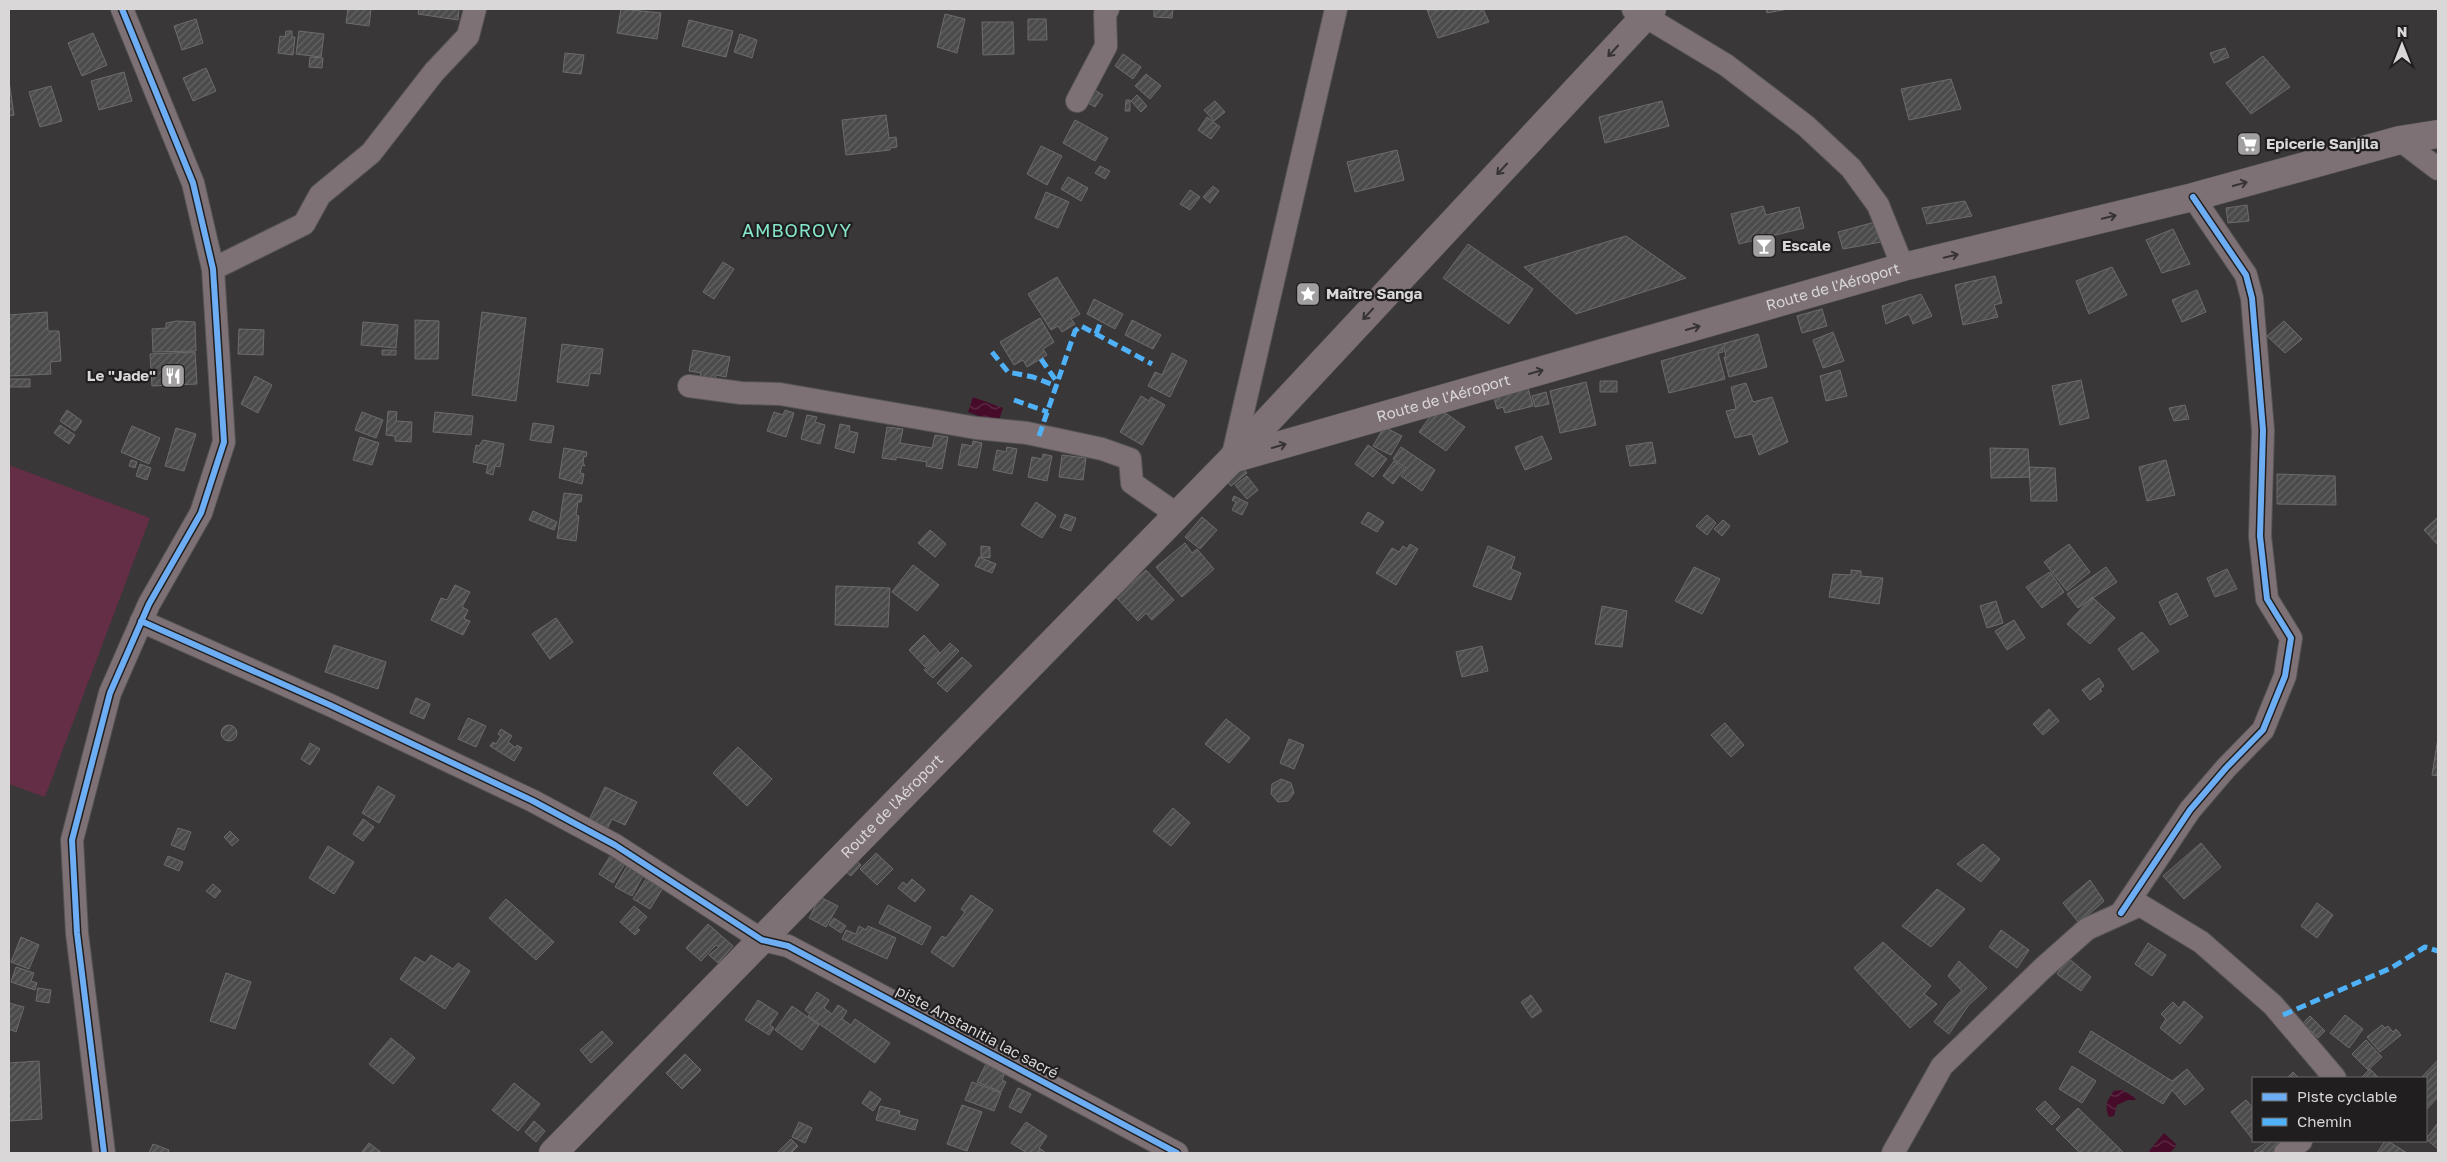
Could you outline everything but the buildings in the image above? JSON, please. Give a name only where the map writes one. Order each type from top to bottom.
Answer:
[{"type":"main road","name":"Route de l'Aéroport","points":[[553,1153],[1178,516],[1644,11]]},
{"type":"main road","name":"Route de l'Aéroport","points":[[1232,459],[1903,267],[2193,197],[2400,140],[2438,134]]},
{"type":"street","points":[[104,1153],[77,933],[72,840],[110,693],[149,604],[201,513],[224,442],[213,269],[193,183],[122,9]]},
{"type":"street","points":[[213,269],[304,224],[320,194],[372,153],[434,72],[468,36],[475,9]]},
{"type":"street","points":[[1076,101],[1106,46],[1105,14],[1108,9]]},
{"type":"street","points":[[1232,459],[1336,9]]},
{"type":"street","points":[[1644,11],[1726,65],[1806,126],[1852,168],[1878,205],[1903,267]]},
{"type":"street","points":[[2400,140],[2438,169]]},
{"type":"street","points":[[2121,913],[2190,810],[2226,768],[2263,730],[2285,676],[2291,638],[2267,599],[2260,536],[2263,430],[2252,298],[2246,275],[2193,197]]},
{"type":"street","points":[[689,386],[780,394],[976,428],[1027,433],[1102,449],[1130,459],[1132,484],[1178,516]]},
{"type":"street","name":"piste Anstanitia lac sacré","points":[[141,621],[330,705],[533,801],[615,845],[762,940],[788,946],[1177,1153]]},
{"type":"street","points":[[1893,1153],[1942,1066],[2042,969],[2087,929],[2140,906],[2201,942],[2283,1015],[2334,1077]]},
{"type":"street","points":[[2285,1153],[2300,1142]]},
{"type":"shaded area","points":[[9,465],[150,518],[45,797],[9,784]]},
{"type":"water","points":[[973,397],[1003,408],[998,423],[968,412]]},
{"type":"water","points":[[2122,1090],[2133,1096],[2136,1100],[2128,1100],[2117,1105],[2114,1116],[2109,1117],[2107,1110],[2108,1100],[2114,1091]]},
{"type":"water","points":[[2164,1133],[2177,1145],[2170,1153],[2152,1153],[2149,1151]]},
{"type":"marked path","points":[[1096,334],[1101,321]]},
{"type":"marked path","points":[[1039,436],[1075,331],[1081,326],[1152,364]]},
{"type":"marked path","points":[[992,352],[1008,372],[1033,377],[1056,386]]},
{"type":"marked path","points":[[1041,359],[1057,382]]},
{"type":"marked path","points":[[1014,400],[1048,412]]},
{"type":"marked path","points":[[2283,1015],[2391,968],[2425,947],[2438,951]]},
{"type":"cycle path","points":[[104,1153],[77,933],[72,840],[110,693],[149,604],[201,513],[224,442],[213,269],[193,183],[122,9]]},
{"type":"cycle path","points":[[2121,913],[2190,810],[2226,768],[2263,730],[2285,676],[2291,638],[2267,599],[2260,536],[2263,430],[2252,298],[2246,275],[2193,197]]},
{"type":"cycle path","points":[[141,621],[330,705],[533,801],[615,845],[762,940],[788,946],[1177,1153]]},
{"type":"place","name":"Epicerie Sanjila","points":[[2249,144]]},
{"type":"place","name":"Escale","points":[[1764,246]]},
{"type":"place","name":"Maître Sanga","points":[[1308,294]]},
{"type":"place","name":"Le \"Jade\"","points":[[173,376]]},
{"type":"district","name":"AMBOROVY","points":[[797,231]]}]
